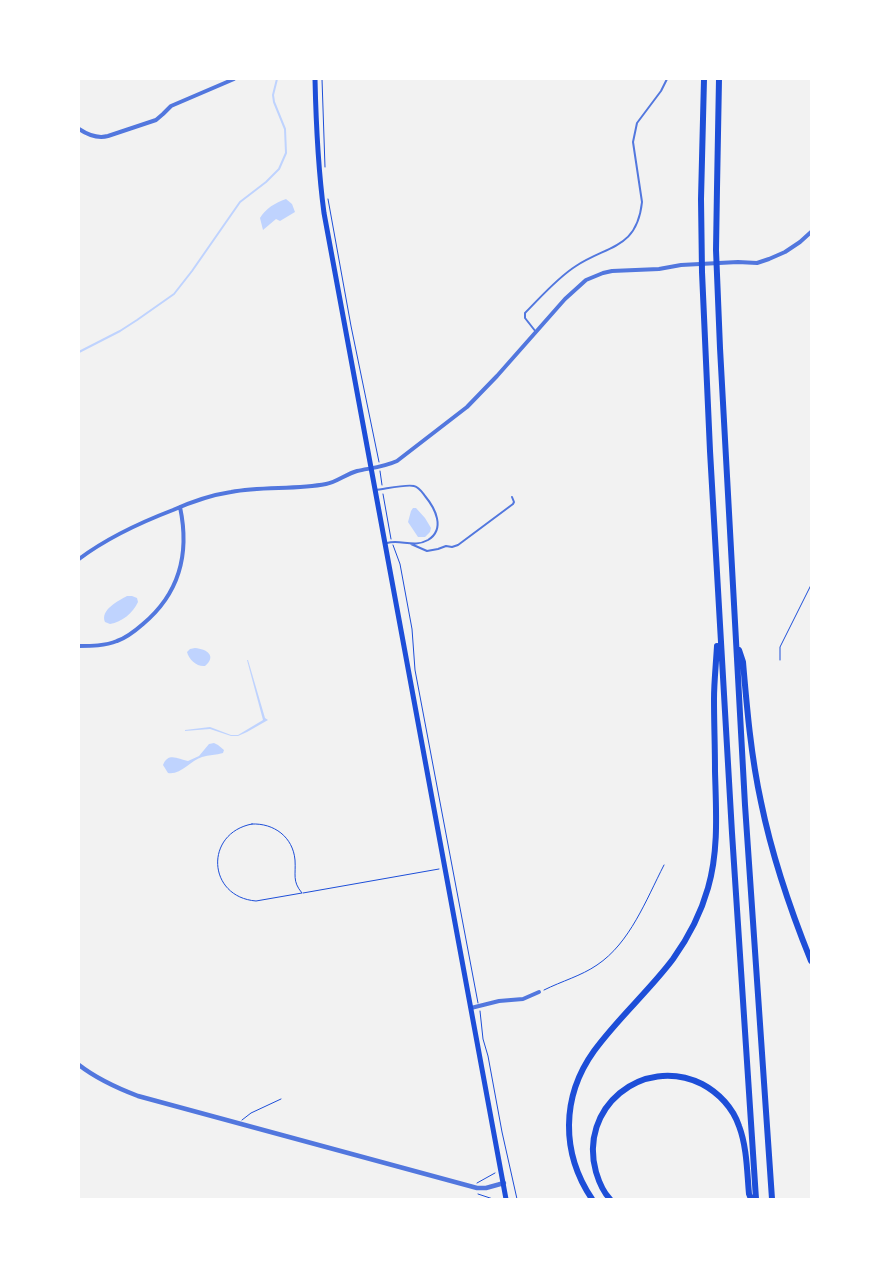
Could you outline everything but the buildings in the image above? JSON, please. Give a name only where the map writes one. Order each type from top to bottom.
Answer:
[{"type":"highway","points":[[704,79],[701,199],[702,272],[709,441],[756,1199]]},
{"type":"highway","points":[[719,79],[717,258],[720,348],[745,815],[772,1199]]},
{"type":"highway","points":[[592,1199],[576,1168],[571,1150],[569,1116],[576,1087],[594,1051],[676,954],[697,916],[710,880],[716,832],[714,698],[719,620]]},
{"type":"highway","points":[[736,642],[743,662],[750,739],[760,801],[781,880],[811,961]]},
{"type":"highway","points":[[610,1199],[601,1186],[593,1158],[596,1129],[604,1111],[615,1097],[638,1081],[665,1076],[679,1076],[694,1080],[716,1093],[727,1104],[739,1125],[751,1199]]},
{"type":"main road","points":[[315,79],[317,154],[322,204],[506,1199]]},
{"type":"street","points":[[79,130],[87,135],[102,138],[156,120],[171,106],[234,79]]},
{"type":"street","points":[[79,559],[113,536],[180,507],[206,498],[256,488],[324,485],[354,472],[380,467],[397,461],[467,407],[565,299],[586,280],[612,271],[659,269],[681,265],[757,263],[769,260],[795,246],[811,232]]},
{"type":"street","points":[[79,646],[107,644],[121,639],[150,618],[166,600],[176,583],[182,562],[184,538],[180,507]]},
{"type":"street","points":[[471,1008],[506,1000],[523,999],[539,992]]},
{"type":"street","points":[[79,1065],[115,1087],[138,1096],[477,1188],[504,1184]]},
{"type":"lane","points":[[536,332],[525,318],[525,313],[561,277],[593,256],[614,248],[626,240],[633,232],[641,212],[642,202],[633,142],[637,123],[661,91],[667,79]]},
{"type":"lane","points":[[375,490],[410,485],[416,486],[428,499],[434,509],[438,523],[434,535],[424,541],[411,544]]},
{"type":"lane","points":[[384,544],[392,542],[411,544],[428,550],[458,545],[513,504],[512,497]]},
{"type":"path","points":[[322,79],[325,172]]},
{"type":"path","points":[[328,198],[351,326],[380,467],[382,489],[392,542],[402,572],[412,629],[415,670],[479,1006],[483,1040],[488,1056],[516,1199]]},
{"type":"path","points":[[780,660],[780,647],[811,585]]},
{"type":"path","points":[[302,893],[295,882],[295,860],[292,848],[277,829],[265,824],[252,824],[240,827],[221,845],[218,871],[223,883],[237,896],[256,902],[445,868]]},
{"type":"path","points":[[539,992],[590,969],[615,951],[628,934],[664,866]]},
{"type":"path","points":[[240,1124],[246,1116],[281,1099]]},
{"type":"path","points":[[466,1185],[477,1184],[494,1173],[501,1172]]},
{"type":"water","points":[[286,199],[292,204],[295,212],[280,221],[276,219],[263,230],[260,218],[262,214],[271,206]]},
{"type":"water","points":[[413,508],[416,508],[425,518],[431,528],[425,537],[418,537],[408,522]]},
{"type":"water","points":[[127,596],[137,598],[138,602],[133,610],[119,621],[110,624],[105,622],[104,618],[107,610]]},
{"type":"water","points":[[195,648],[207,651],[209,654],[209,662],[205,666],[196,664],[190,658],[187,652]]},
{"type":"water","points":[[247,660],[265,718],[268,720],[238,736],[231,736],[210,729],[185,731],[210,727],[231,735],[238,735],[263,720]]},
{"type":"water","points":[[214,743],[224,750],[223,753],[202,757],[173,773],[168,773],[163,765],[170,757],[188,761],[199,756],[209,744]]},
{"type":"waterway","points":[[79,352],[120,331],[174,294],[240,202],[266,182],[279,169],[286,153],[285,129],[273,95],[277,79]]}]
